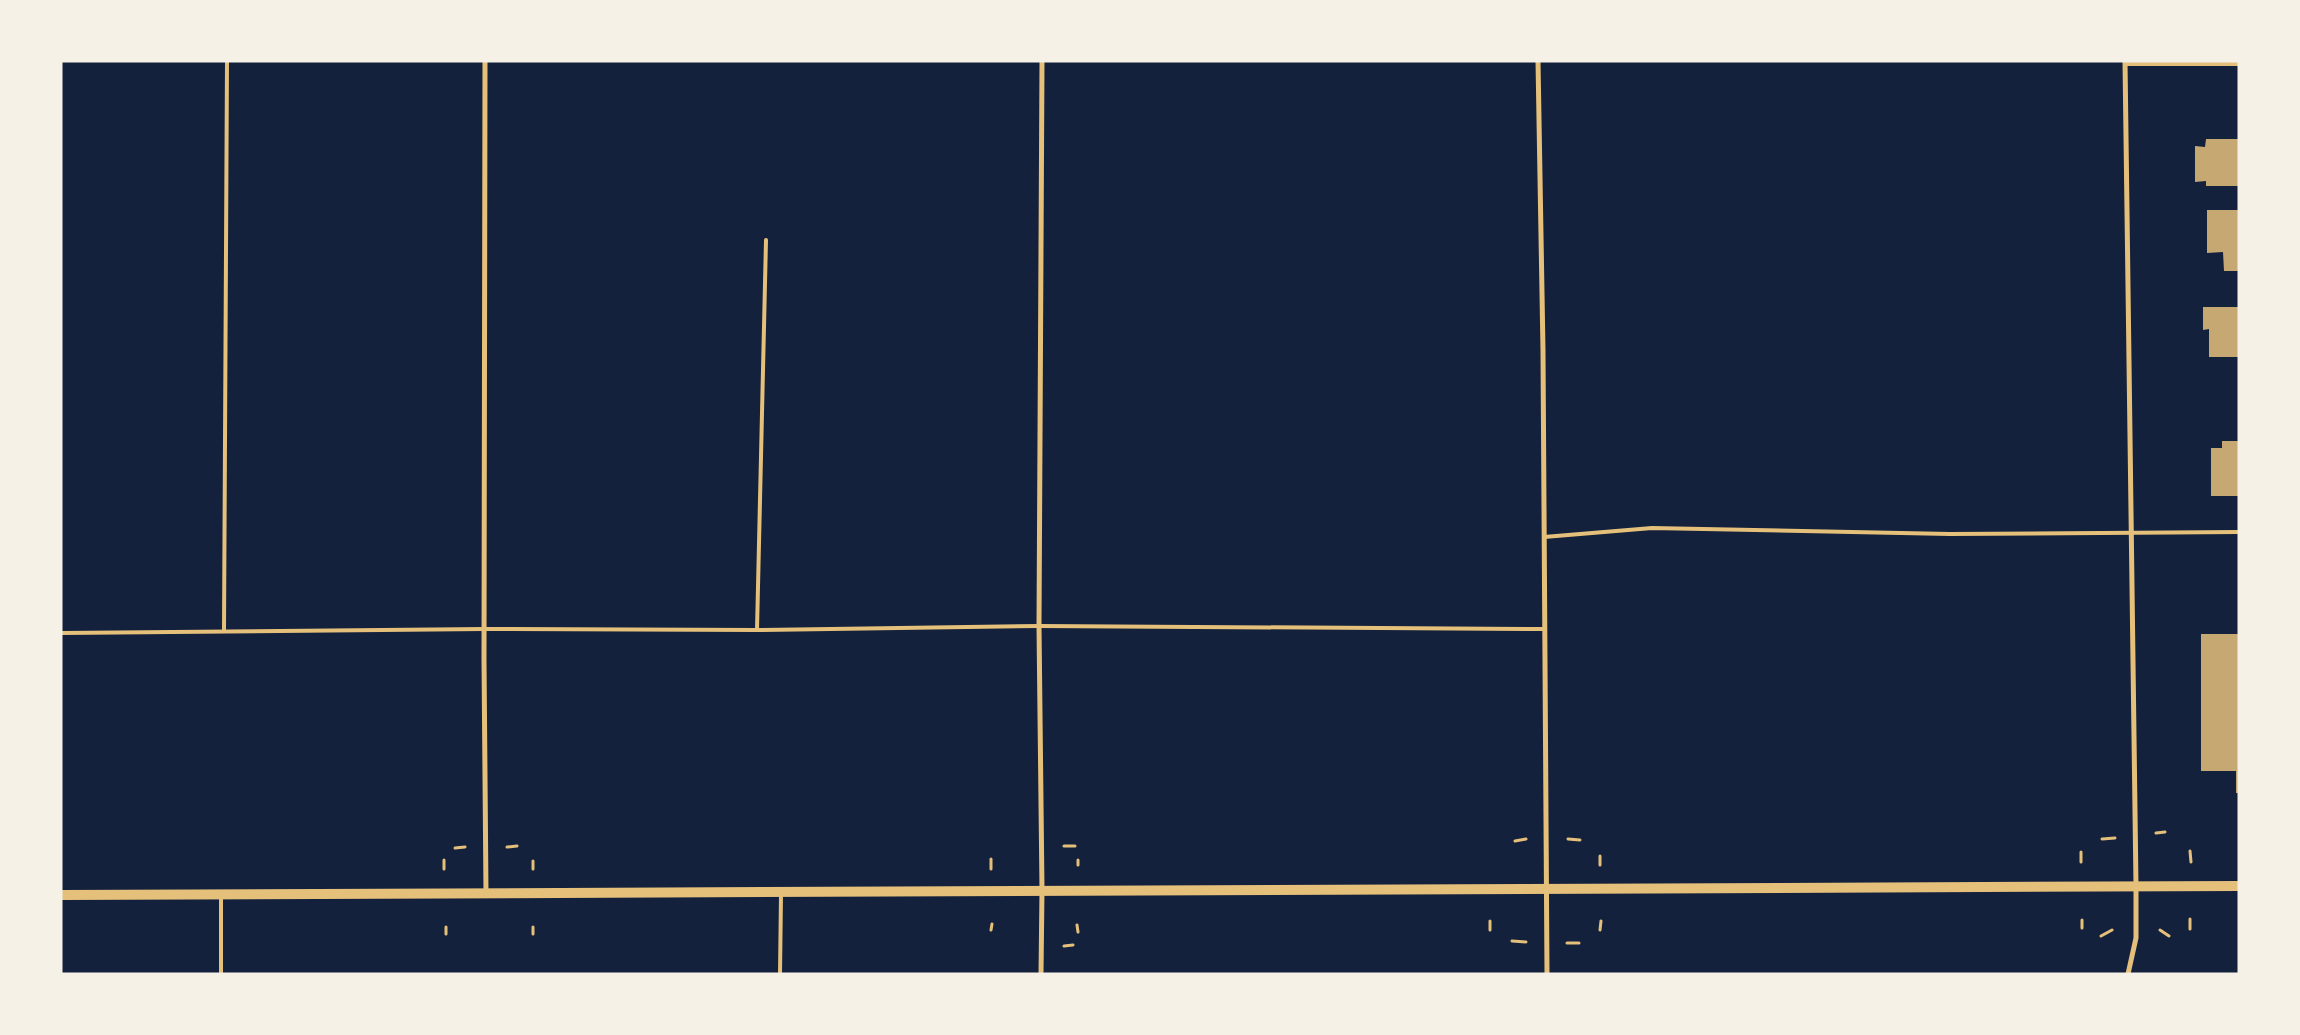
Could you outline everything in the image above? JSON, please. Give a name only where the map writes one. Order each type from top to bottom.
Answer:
[{"type":"main road","points":[[61,895],[2239,886]]},
{"type":"street","points":[[486,61],[484,628],[486,894]]},
{"type":"street","points":[[1041,974],[1039,626],[1042,61]]},
{"type":"street","points":[[1538,61],[1547,974]]},
{"type":"street","points":[[2125,62],[2136,886],[2136,938],[2128,974]]},
{"type":"lane","points":[[224,631],[228,61]]},
{"type":"lane","points":[[2125,62],[2239,64]]},
{"type":"lane","points":[[757,630],[766,240]]},
{"type":"lane","points":[[1544,537],[1652,528],[1831,532],[2239,532]]},
{"type":"lane","points":[[61,633],[484,628],[757,630],[1039,626],[1545,629]]},
{"type":"lane","points":[[780,974],[781,891]]},
{"type":"lane","points":[[221,893],[221,974]]},
{"type":"path","points":[[2156,833],[2165,832]]},
{"type":"path","points":[[1515,841],[1528,838]]},
{"type":"path","points":[[2102,839],[2115,838]]},
{"type":"path","points":[[1568,839],[1580,840]]},
{"type":"path","points":[[508,847],[517,846]]},
{"type":"path","points":[[1064,846],[1075,846]]},
{"type":"path","points":[[455,848],[465,847]]},
{"type":"path","points":[[2190,851],[2191,862]]},
{"type":"path","points":[[2081,852],[2081,862]]},
{"type":"path","points":[[1600,856],[1600,866]]},
{"type":"path","points":[[444,860],[444,869]]},
{"type":"path","points":[[991,860],[991,869]]},
{"type":"path","points":[[1078,860],[1078,866]]},
{"type":"path","points":[[533,861],[533,868]]},
{"type":"path","points":[[2190,919],[2190,930]]},
{"type":"path","points":[[2082,920],[2082,928]]},
{"type":"path","points":[[1490,921],[1490,930]]},
{"type":"path","points":[[1600,930],[1601,921]]},
{"type":"path","points":[[991,930],[992,924]]},
{"type":"path","points":[[1077,925],[1078,932]]},
{"type":"path","points":[[446,927],[446,934]]},
{"type":"path","points":[[533,927],[533,934]]},
{"type":"path","points":[[2101,936],[2112,930]]},
{"type":"path","points":[[2160,930],[2169,936]]},
{"type":"path","points":[[1512,941],[1526,942]]},
{"type":"path","points":[[1566,943],[1579,943]]},
{"type":"path","points":[[1064,946],[1073,945]]},
{"type":"building","points":[[2206,139],[2239,139],[2239,186],[2206,186],[2206,181],[2195,182],[2195,146],[2205,147]]},
{"type":"building","points":[[2207,210],[2239,210],[2239,271],[2224,271],[2223,252],[2207,253]]},
{"type":"building","points":[[2203,307],[2239,307],[2239,357],[2209,357],[2209,329],[2203,330]]},
{"type":"building","points":[[2222,441],[2239,441],[2239,496],[2211,496],[2211,448],[2222,448]]},
{"type":"building","points":[[2201,634],[2239,634],[2239,793],[2236,793],[2236,771],[2201,771]]}]
